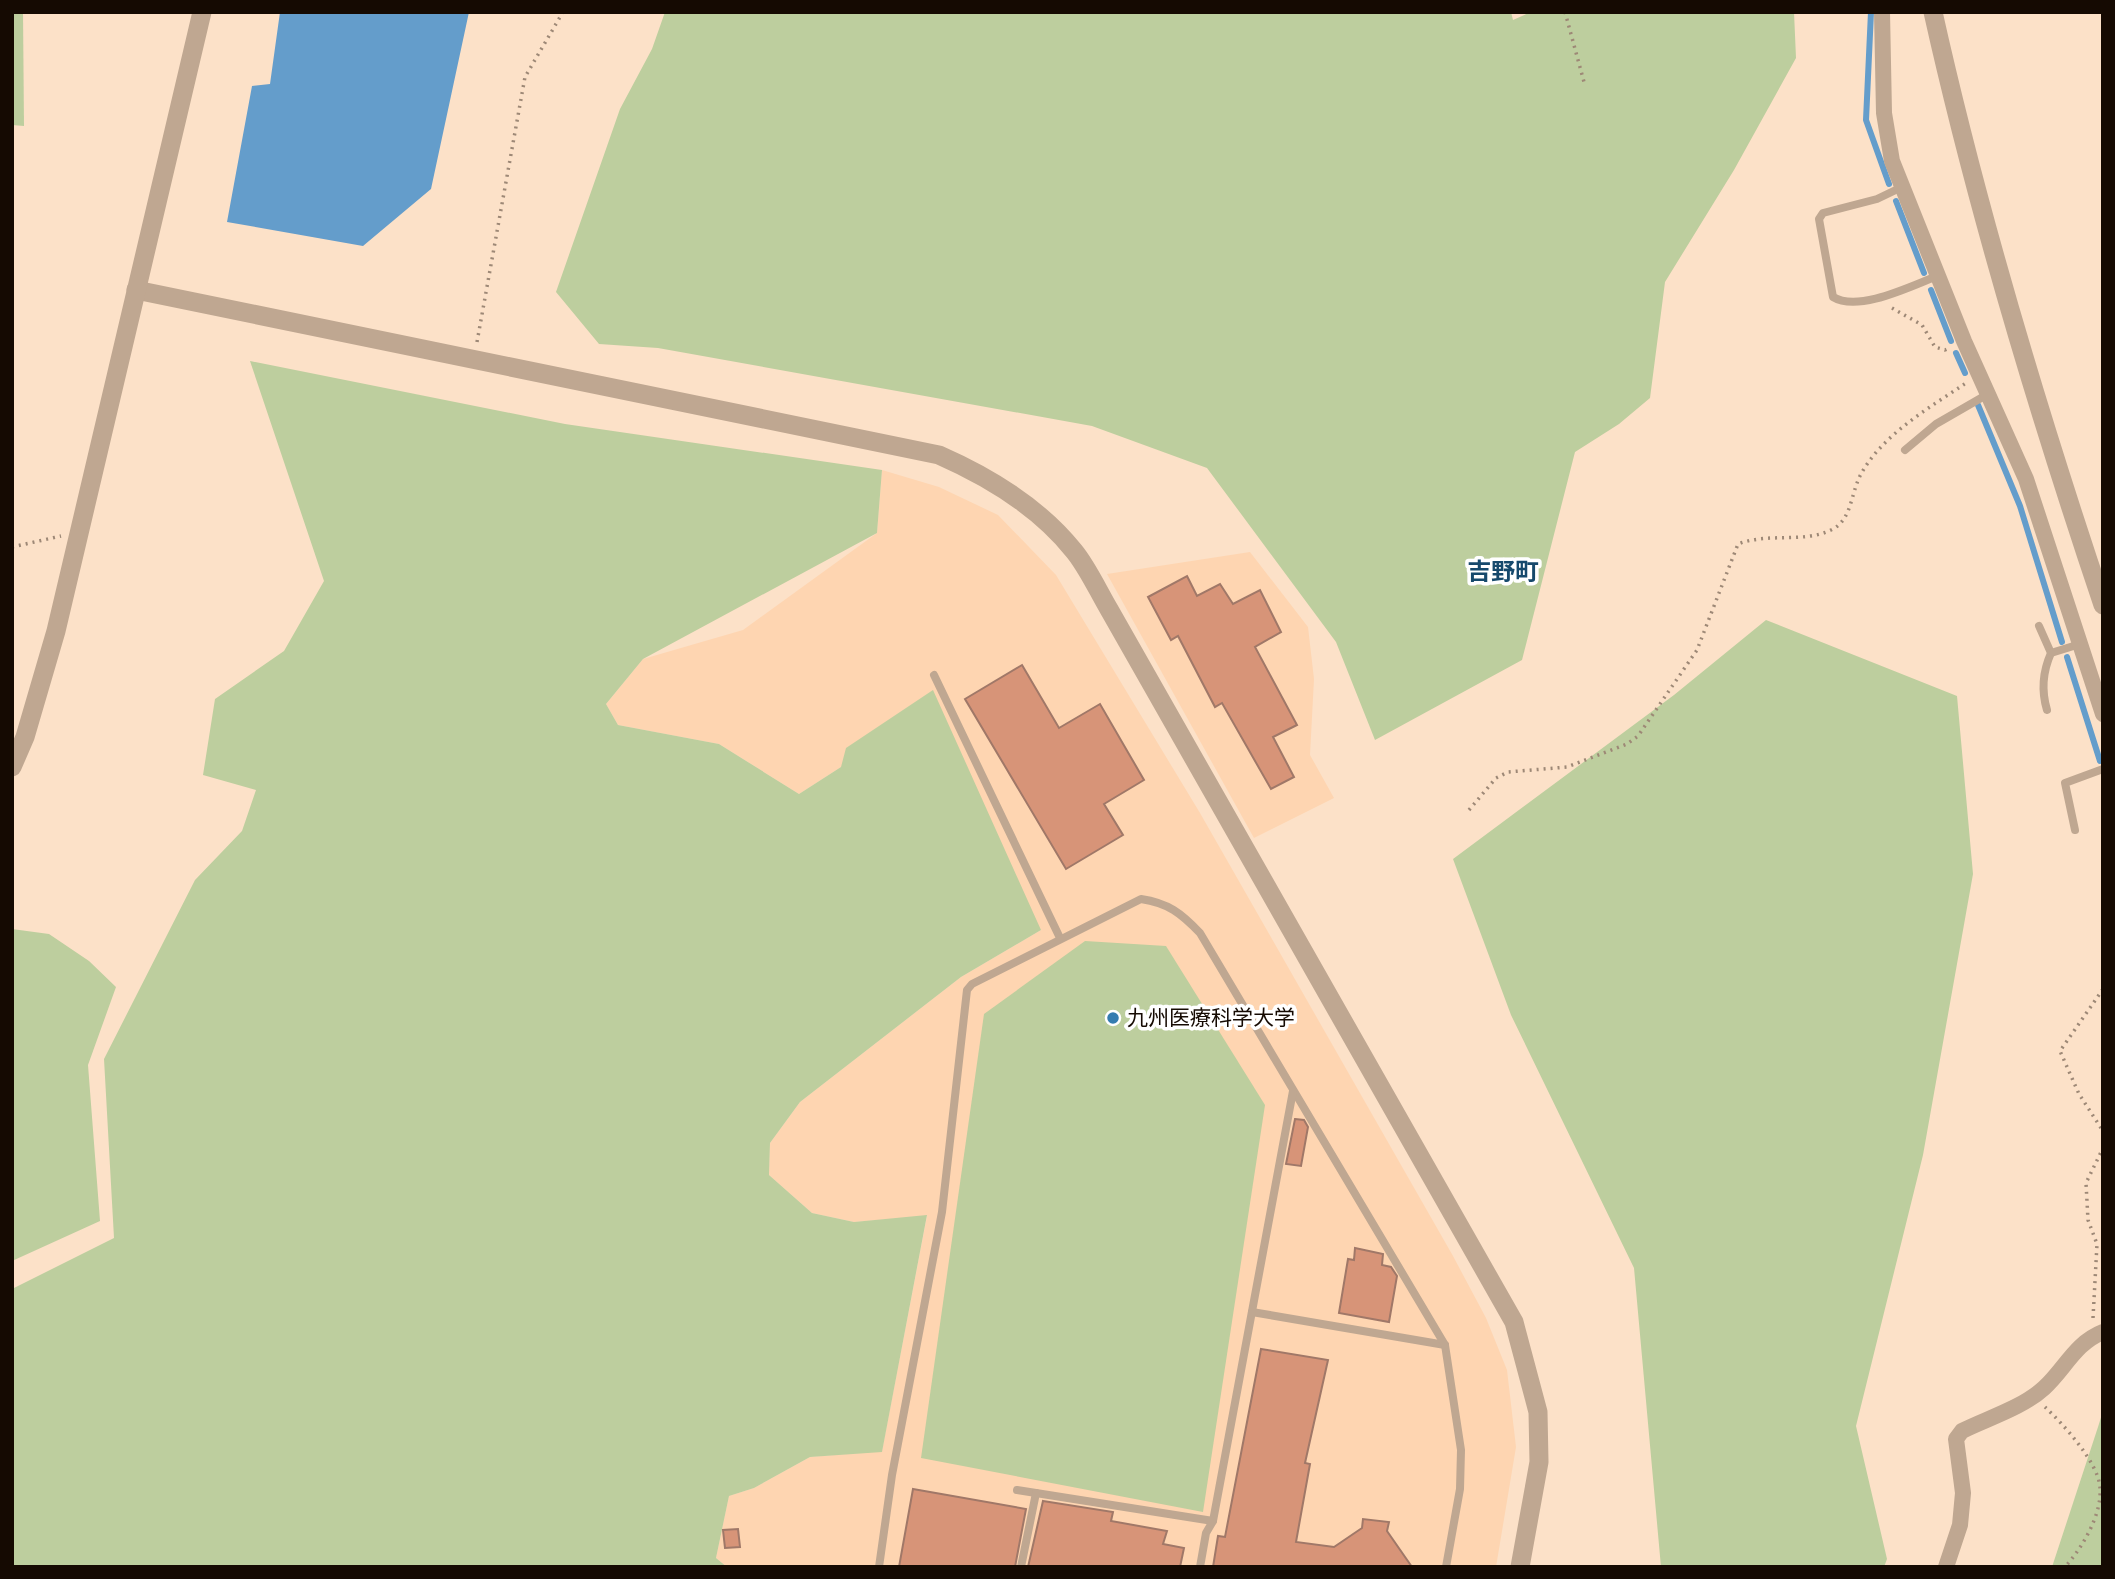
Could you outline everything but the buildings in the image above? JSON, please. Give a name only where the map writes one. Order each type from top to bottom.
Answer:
[{"type":"street","points":[[12,768],[25,737],[56,631],[202,12]]},
{"type":"street","points":[[1882,12],[1884,113],[1892,161],[1940,275],[1964,341],[2026,479],[2103,714]]},
{"type":"street","points":[[1933,12],[1965,155],[2009,317],[2103,605]]},
{"type":"street","points":[[135,290],[939,455],[981,473],[1011,494],[1074,551],[1514,1322],[1538,1412],[1539,1462],[1520,1567]]},
{"type":"street","points":[[1946,1567],[1960,1525],[1963,1493],[1956,1439],[1962,1431],[2034,1396],[2097,1334]]},
{"type":"lane","points":[[1902,187],[1877,199],[1823,213],[1819,219],[1833,297],[1841,302],[1873,300],[1940,275]]},
{"type":"lane","points":[[1905,450],[1936,425],[1988,394]]},
{"type":"lane","points":[[2039,625],[2052,653]]},
{"type":"lane","points":[[2047,709],[2043,686],[2045,666],[2052,653],[2080,644]]},
{"type":"lane","points":[[934,675],[1060,938]]},
{"type":"lane","points":[[2075,830],[2065,783],[2103,769]]},
{"type":"lane","points":[[879,1567],[892,1475],[942,1212],[967,990],[972,984],[1141,899],[1162,902],[1178,911],[1200,933],[1444,1345],[1461,1450],[1460,1489],[1446,1567]]},
{"type":"lane","points":[[1200,1567],[1206,1533],[1213,1521],[1293,1091]]},
{"type":"lane","points":[[1252,1312],[1444,1345]]},
{"type":"lane","points":[[1017,1490],[1213,1521]]},
{"type":"lane","points":[[1021,1567],[1036,1493]]},
{"type":"path","points":[[474,359],[525,77],[563,12]]},
{"type":"path","points":[[1565,12],[1584,82]]},
{"type":"path","points":[[1873,300],[1910,315],[1922,325],[1935,347],[1945,350],[1964,341]]},
{"type":"path","points":[[1469,810],[1496,778],[1508,772],[1566,767],[1627,744],[1639,736],[1697,650],[1738,544],[1756,537],[1813,536],[1834,529],[1847,516],[1850,497],[1877,450],[1979,374]]},
{"type":"path","points":[[12,547],[57,535],[77,539]]},
{"type":"path","points":[[2103,989],[2060,1051],[2079,1094],[2103,1131]]},
{"type":"path","points":[[2097,1334],[2097,1244],[2088,1220],[2086,1183],[2103,1148]]},
{"type":"path","points":[[2034,1396],[2081,1448],[2101,1487],[2097,1509],[2086,1536],[2065,1567]]},
{"type":"shaded area","name":"九州医療科学大学","points":[[882,470],[939,487],[998,515],[1056,575],[1200,813],[1453,1256],[1486,1318],[1507,1370],[1516,1447],[1496,1567],[727,1567],[716,1558],[729,1496],[754,1488],[810,1457],[882,1451],[927,1216],[854,1222],[812,1213],[769,1175],[770,1143],[800,1102],[961,977],[1041,930],[841,767],[799,794],[719,744],[618,725],[606,704],[643,659],[743,630],[877,533]]},
{"type":"shaded area","points":[[1250,552],[1308,627],[1314,679],[1310,755],[1334,798],[1254,838],[1107,574]]},
{"type":"green space","points":[[12,12],[23,12],[24,126],[12,125]]},
{"type":"green space","points":[[665,12],[1511,12],[1513,20],[1531,12],[1794,12],[1796,58],[1734,170],[1665,282],[1650,398],[1619,424],[1575,452],[1522,660],[1375,740],[1336,642],[1207,468],[1092,426],[658,348],[599,344],[556,292],[620,109],[652,49]]},
{"type":"green space","points":[[250,361],[565,424],[882,470],[877,533],[643,659],[606,704],[618,725],[719,744],[799,794],[841,767],[846,748],[933,690],[1041,930],[961,977],[800,1102],[770,1143],[769,1175],[812,1213],[854,1222],[927,1215],[882,1452],[810,1457],[754,1488],[729,1496],[716,1558],[727,1567],[12,1567],[12,1289],[114,1238],[104,1059],[195,880],[242,831],[256,790],[203,775],[215,699],[284,651],[324,581]]},
{"type":"green space","points":[[1766,620],[1957,696],[1973,874],[1923,1155],[1856,1426],[1887,1559],[1884,1567],[1661,1567],[1634,1268],[1511,1015],[1453,859],[1674,695]]},
{"type":"green space","points":[[12,929],[49,934],[89,961],[116,987],[88,1065],[100,1221],[12,1261]]},
{"type":"green space","points":[[1085,941],[1166,946],[1265,1105],[1203,1512],[921,1458],[984,1014]]},
{"type":"green space","points":[[2103,1411],[2103,1567],[2052,1567],[2098,1427]]},
{"type":"water","points":[[280,12],[469,12],[431,189],[363,246],[227,222],[252,86],[270,84]]},
{"type":"waterway","points":[[1871,12],[1866,120],[1889,184]]},
{"type":"waterway","points":[[1896,201],[1924,273]]},
{"type":"waterway","points":[[1931,290],[1951,341]]},
{"type":"waterway","points":[[1956,353],[1965,373]]},
{"type":"waterway","points":[[1978,405],[2020,506],[2062,642]]},
{"type":"waterway","points":[[2067,657],[2100,761]]},
{"type":"place","name":"九州医療科学大学","points":[[1113,1018]]},
{"type":"district","name":"吉野町","points":[[1503,572]]}]
